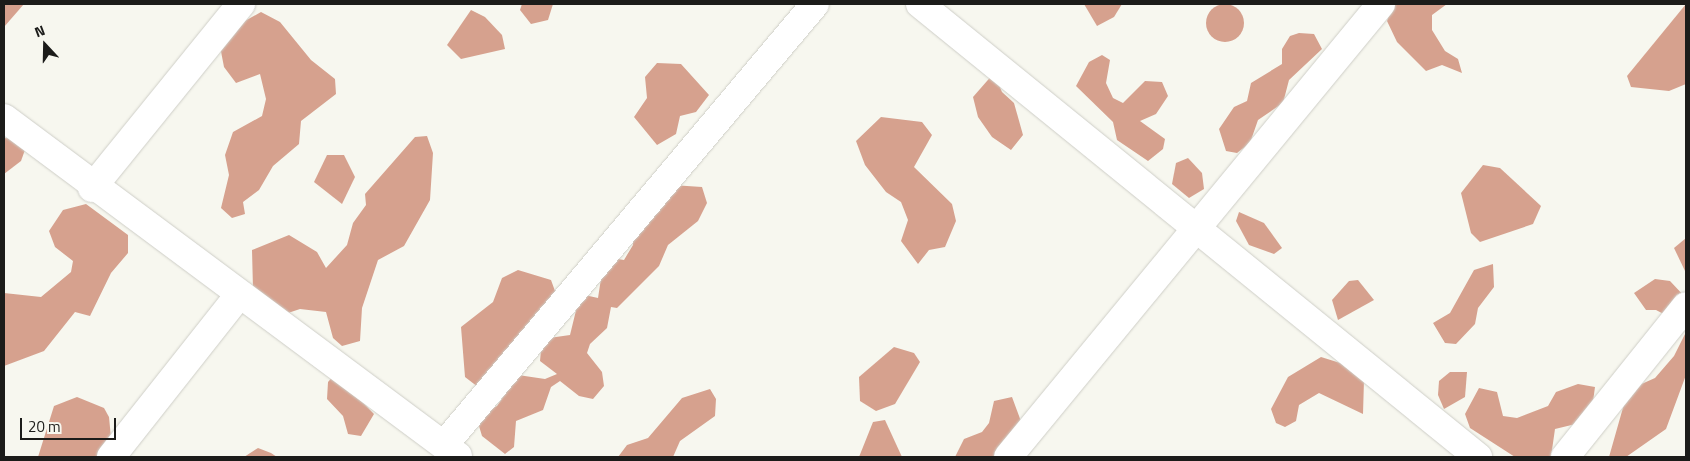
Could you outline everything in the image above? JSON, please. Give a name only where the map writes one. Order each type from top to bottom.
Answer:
[{"type":"street","points":[[92,188],[241,4]]},
{"type":"street","points":[[4,118],[92,188],[451,451],[815,4]]},
{"type":"street","points":[[920,4],[1478,457]]},
{"type":"street","points":[[1008,457],[1381,4]]},
{"type":"street","points":[[111,457],[239,295]]},
{"type":"street","points":[[1565,457],[1686,306]]},
{"type":"shaded area","points":[[4,4],[24,4],[4,27]]},
{"type":"shaded area","points":[[522,4],[553,4],[548,20],[531,24],[520,10]]},
{"type":"shaded area","points":[[1084,4],[1122,4],[1114,17],[1097,26]]},
{"type":"shaded area","points":[[1225,4],[1238,10],[1244,23],[1238,36],[1225,42],[1212,36],[1206,23],[1212,10]]},
{"type":"shaded area","points":[[1447,4],[1432,15],[1432,30],[1445,51],[1458,59],[1462,73],[1442,65],[1426,71],[1397,42],[1387,21],[1392,5]]},
{"type":"shaded area","points":[[1686,4],[1686,84],[1669,91],[1631,87],[1627,76]]},
{"type":"shaded area","points":[[471,10],[485,17],[502,35],[505,49],[461,59],[447,45]]},
{"type":"shaded area","points":[[261,12],[280,22],[311,60],[335,79],[336,94],[301,121],[299,144],[273,166],[259,190],[243,202],[245,214],[232,218],[221,208],[229,175],[225,155],[233,132],[262,116],[266,99],[260,74],[236,83],[224,67],[218,36]]},
{"type":"shaded area","points":[[1299,33],[1314,34],[1322,49],[1289,80],[1283,103],[1258,120],[1250,143],[1237,153],[1226,151],[1219,129],[1234,107],[1247,101],[1251,83],[1282,64],[1282,49],[1290,36]]},
{"type":"shaded area","points":[[1102,55],[1110,60],[1106,83],[1113,98],[1123,103],[1145,81],[1162,82],[1168,96],[1156,114],[1140,121],[1165,139],[1163,149],[1148,161],[1117,140],[1113,122],[1076,86],[1089,62]]},
{"type":"shaded area","points":[[657,63],[681,64],[709,95],[696,112],[680,116],[676,134],[657,145],[634,117],[647,98],[645,77]]},
{"type":"shaded area","points":[[994,73],[1002,92],[1014,103],[1023,135],[1011,150],[992,137],[978,117],[973,97]]},
{"type":"shaded area","points":[[881,117],[922,122],[932,135],[914,167],[952,204],[956,221],[945,247],[929,250],[918,264],[901,241],[908,220],[901,202],[886,192],[865,165],[856,141]]},
{"type":"shaded area","points":[[427,136],[433,153],[430,200],[404,246],[378,260],[362,308],[360,341],[342,346],[333,338],[326,312],[300,309],[279,316],[253,289],[252,250],[289,235],[317,252],[326,268],[347,245],[353,223],[366,205],[365,194],[415,137]]},
{"type":"shaded area","points":[[4,138],[17,139],[26,147],[21,161],[4,174]]},
{"type":"shaded area","points":[[327,155],[344,155],[355,177],[342,204],[314,182]]},
{"type":"shaded area","points":[[1188,158],[1202,173],[1204,189],[1189,198],[1172,184],[1176,163]]},
{"type":"shaded area","points":[[1483,165],[1500,168],[1541,206],[1533,224],[1480,242],[1471,233],[1461,193]]},
{"type":"shaded area","points":[[672,185],[702,187],[707,203],[698,221],[668,245],[659,266],[617,308],[611,307],[607,328],[590,344],[587,353],[602,372],[604,386],[593,399],[579,396],[560,381],[551,387],[543,410],[516,421],[514,447],[505,454],[482,436],[476,416],[497,406],[518,375],[545,379],[557,374],[540,361],[542,339],[570,335],[580,294],[598,298],[602,272],[612,258],[624,260],[633,245],[631,223],[662,208]]},
{"type":"shaded area","points":[[86,204],[128,235],[128,253],[111,273],[90,316],[75,312],[44,351],[4,366],[4,293],[41,297],[71,272],[73,261],[55,247],[49,231],[63,210]]},
{"type":"shaded area","points":[[1239,212],[1264,223],[1282,248],[1274,254],[1249,245],[1236,221]]},
{"type":"shaded area","points":[[1686,238],[1686,273],[1674,248]]},
{"type":"shaded area","points":[[1493,264],[1494,287],[1478,308],[1475,324],[1456,344],[1445,343],[1433,323],[1450,313],[1474,270]]},
{"type":"shaded area","points":[[518,270],[551,280],[555,291],[552,304],[514,341],[478,387],[465,377],[461,327],[493,302],[502,278]]},
{"type":"shaded area","points":[[1655,279],[1670,281],[1686,298],[1675,320],[1656,310],[1646,310],[1634,293]]},
{"type":"shaded area","points":[[1358,280],[1374,300],[1338,320],[1332,300],[1349,281]]},
{"type":"shaded area","points":[[1686,332],[1686,375],[1666,429],[1626,457],[1609,457],[1628,390],[1655,378],[1674,356]]},
{"type":"shaded area","points":[[894,347],[914,353],[920,362],[895,404],[876,411],[860,401],[859,377]]},
{"type":"shaded area","points":[[1321,357],[1353,367],[1364,380],[1363,414],[1319,393],[1299,405],[1296,421],[1285,427],[1276,423],[1271,409],[1288,377]]},
{"type":"shaded area","points":[[1450,372],[1467,372],[1465,397],[1444,409],[1438,395],[1439,381]]},
{"type":"shaded area","points":[[335,374],[374,414],[361,436],[348,434],[343,416],[327,399],[328,382]]},
{"type":"shaded area","points":[[1578,384],[1595,387],[1592,409],[1584,422],[1555,429],[1551,457],[1515,457],[1470,428],[1465,414],[1479,388],[1497,392],[1503,416],[1517,418],[1548,406],[1556,392]]},
{"type":"shaded area","points":[[710,389],[716,399],[715,416],[680,441],[673,457],[618,457],[627,445],[648,438],[682,398]]},
{"type":"shaded area","points":[[77,397],[104,408],[109,417],[112,449],[107,457],[38,457],[54,406]]},
{"type":"shaded area","points":[[1012,397],[1026,435],[1014,457],[955,457],[964,439],[982,432],[989,423],[994,401]]},
{"type":"shaded area","points":[[885,420],[902,457],[859,457],[873,422]]},
{"type":"shaded area","points":[[258,448],[271,453],[277,457],[244,457]]}]
